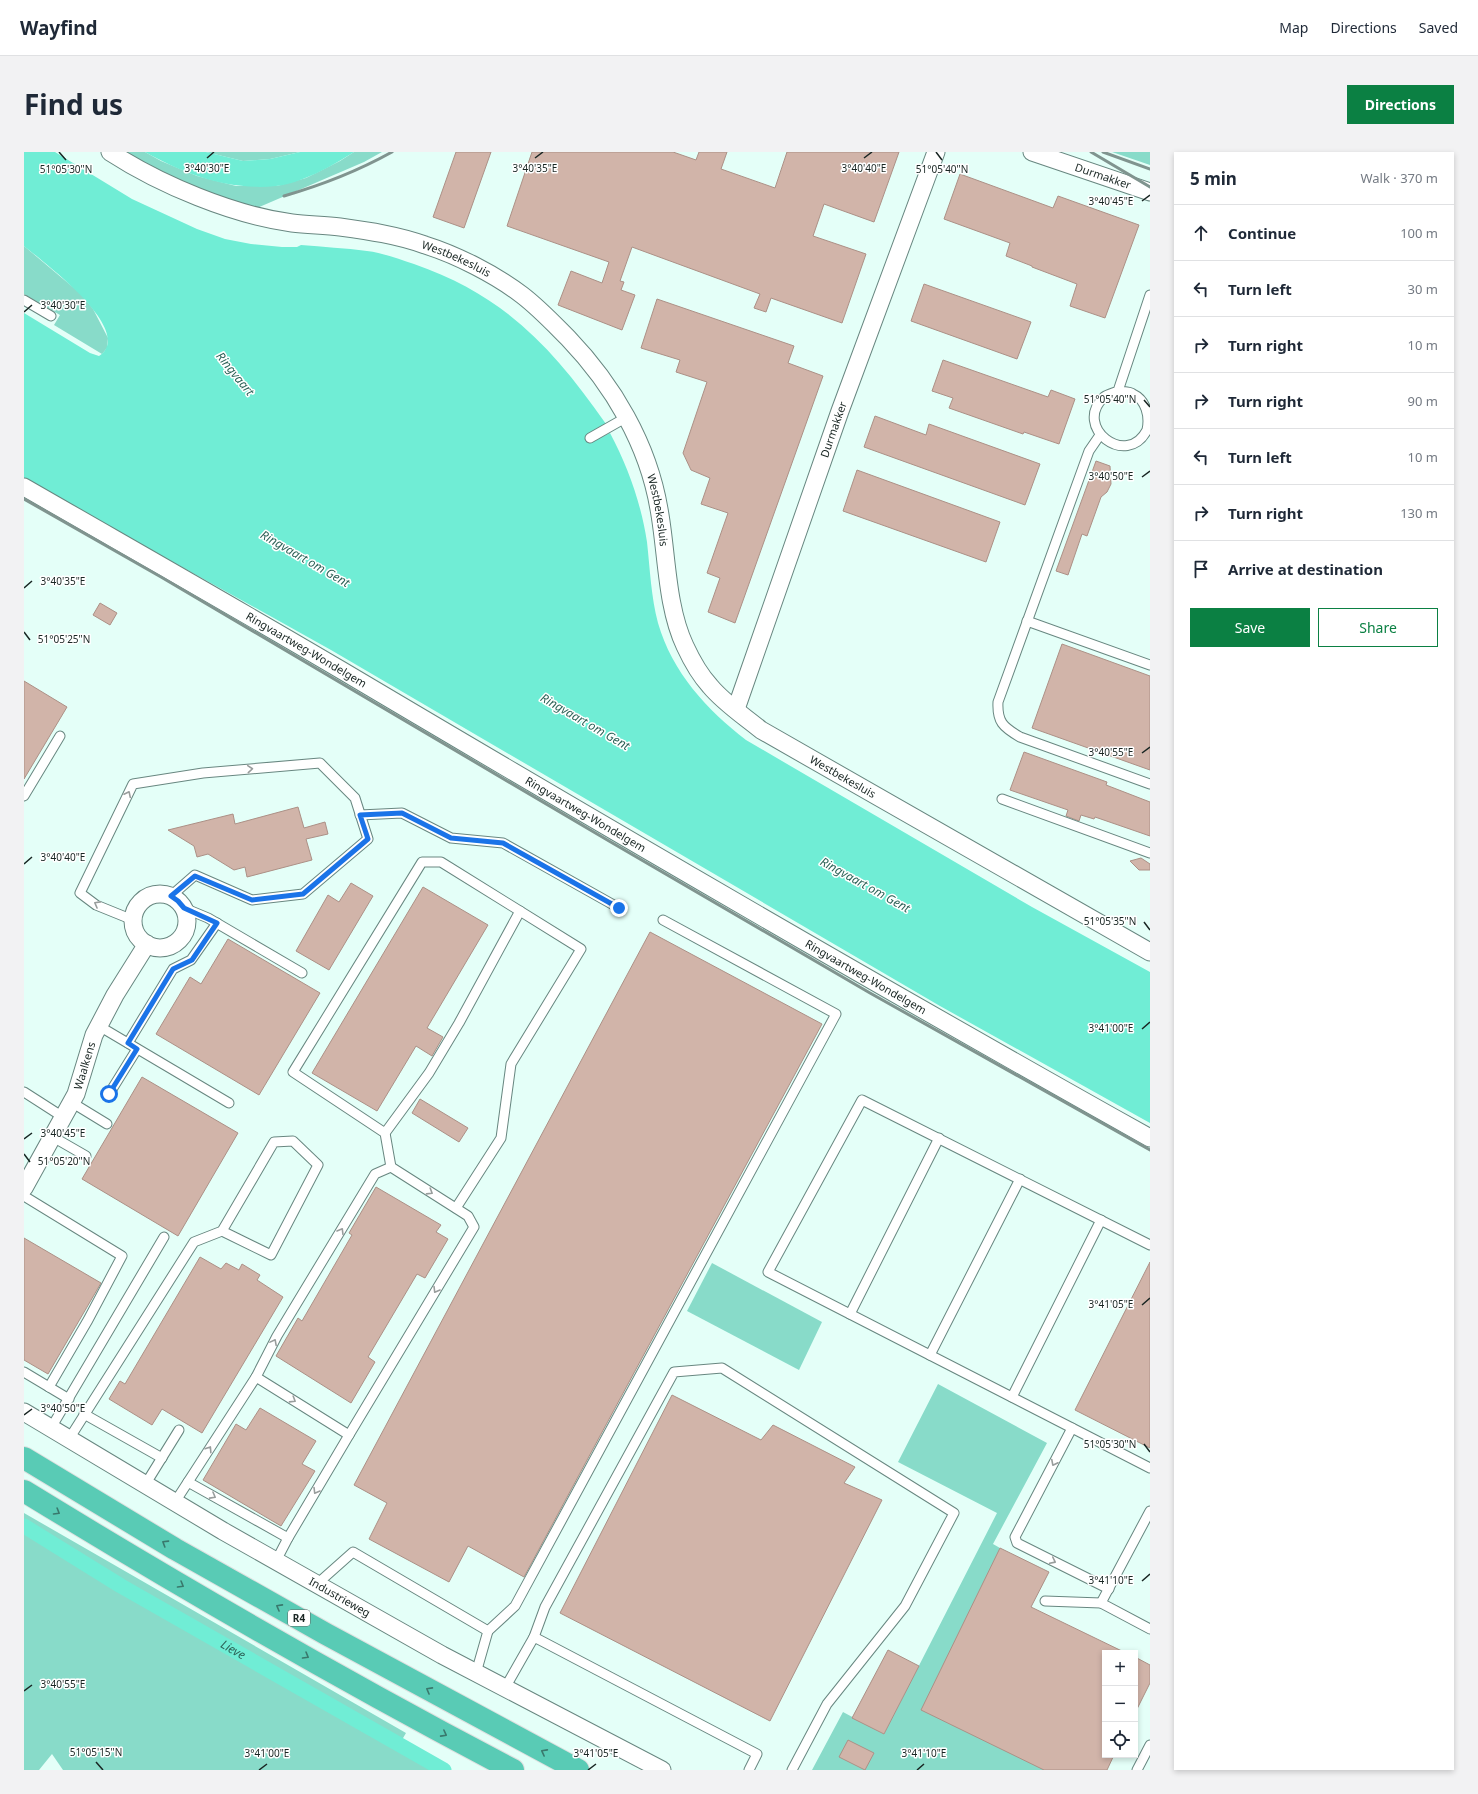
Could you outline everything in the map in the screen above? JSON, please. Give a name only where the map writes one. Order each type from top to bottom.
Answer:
[{"type":"highway","name":"R4","points":[[24,1458],[236,1584],[478,1717],[578,1770]]},
{"type":"highway","points":[[24,1491],[136,1560],[432,1728],[513,1770]]},
{"type":"street","name":"Westbekesluis","points":[[110,152],[153,176],[230,208],[291,223],[339,227],[390,235],[426,245],[461,260],[499,280],[522,295],[542,312],[570,341],[596,372],[615,397],[635,432],[647,464],[659,507],[673,609],[678,629],[691,657],[710,686],[761,730],[1150,952]]},
{"type":"street","name":"Durmakker","points":[[736,709],[840,411],[936,152]]},
{"type":"street","name":"Durmakker","points":[[1032,152],[1150,192]]},
{"type":"street","name":"Ringvaartweg-Wondelgem","points":[[24,487],[341,670],[642,849],[966,1036],[1150,1138]]},
{"type":"street","points":[[154,894],[171,896],[184,908],[186,926],[183,934],[170,946],[161,948],[147,944],[138,936],[134,928],[133,920],[137,907],[146,898],[154,894]]},
{"type":"street","name":"Waalkens","points":[[24,1188],[76,1094],[94,1035],[115,995],[147,944]]},
{"type":"street","name":"Industrieweg","points":[[24,1412],[276,1561],[476,1673],[662,1770]]},
{"type":"lane","points":[[1118,391],[1150,295]]},
{"type":"lane","points":[[24,300],[51,316]]},
{"type":"lane","points":[[1118,391],[1132,393],[1144,401],[1149,415],[1149,420],[1148,429],[1139,440],[1126,446],[1112,444],[1100,436],[1095,422],[1096,408],[1105,397],[1118,391]]},
{"type":"lane","points":[[590,438],[627,417]]},
{"type":"lane","points":[[1100,436],[1089,451],[998,702],[997,714],[1004,728],[1020,737],[1150,784]]},
{"type":"lane","points":[[1027,621],[1150,665]]},
{"type":"lane","points":[[24,796],[60,736]]},
{"type":"lane","points":[[133,920],[96,905],[80,893],[133,784],[203,773],[320,763],[355,798],[368,839],[303,894],[252,900],[195,876],[171,896]]},
{"type":"lane","points":[[1002,799],[1150,853]]},
{"type":"lane","points":[[360,815],[402,813],[451,838],[503,843],[619,908]]},
{"type":"lane","points":[[385,1133],[293,1072],[422,862],[441,862],[581,949],[511,1064],[501,1138],[456,1208]]},
{"type":"lane","points":[[184,908],[217,923],[302,973]]},
{"type":"lane","points":[[276,1561],[349,1435],[474,1227],[468,1216],[391,1167],[385,1133],[429,1072],[459,1023],[520,911]]},
{"type":"lane","points":[[476,1673],[488,1631],[515,1606],[836,1014],[663,920]]},
{"type":"lane","points":[[128,1043],[173,969],[192,960],[217,923]]},
{"type":"lane","points":[[99,1026],[229,1103]]},
{"type":"lane","points":[[109,1094],[137,1049]]},
{"type":"lane","points":[[24,1092],[64,1117]]},
{"type":"lane","points":[[1150,1245],[862,1100],[768,1272],[1150,1468]]},
{"type":"lane","points":[[72,1102],[107,1124]]},
{"type":"lane","points":[[53,1137],[86,1156]]},
{"type":"lane","points":[[850,1314],[939,1138]]},
{"type":"lane","points":[[69,1439],[194,1242],[222,1231],[274,1142],[293,1141],[318,1165],[271,1255],[222,1231]]},
{"type":"lane","points":[[175,1502],[256,1377],[277,1336],[375,1174],[391,1167]]},
{"type":"lane","points":[[930,1355],[1020,1179]]},
{"type":"lane","points":[[24,1196],[122,1256],[88,1320],[49,1387]]},
{"type":"lane","points":[[1012,1397],[1101,1220]]},
{"type":"lane","points":[[51,1428],[164,1236]]},
{"type":"lane","points":[[505,1688],[534,1636],[545,1607],[674,1372],[722,1368],[954,1513],[905,1606],[827,1704],[792,1770]]},
{"type":"lane","points":[[24,1372],[69,1398]]},
{"type":"lane","points":[[256,1377],[349,1435]]},
{"type":"lane","points":[[84,1414],[162,1458]]},
{"type":"lane","points":[[1072,1428],[1015,1537],[1017,1543],[1109,1589]]},
{"type":"lane","points":[[145,1484],[179,1430]]},
{"type":"lane","points":[[188,1482],[288,1538]]},
{"type":"lane","points":[[1101,1603],[1150,1511]]},
{"type":"lane","points":[[317,1584],[352,1552],[488,1631]]},
{"type":"lane","points":[[1045,1601],[1101,1603],[1150,1629]]},
{"type":"lane","points":[[534,1636],[757,1754],[749,1770]]},
{"type":"lane","points":[[1138,1770],[1150,1745]]},
{"type":"shaded area","points":[[123,152],[145,152],[161,161],[197,176],[236,186],[277,186],[306,178],[340,161],[354,152],[382,152],[364,162],[257,208],[210,195]]},
{"type":"shaded area","points":[[206,152],[300,152],[270,159],[243,161]]},
{"type":"shaded area","points":[[1112,152],[1150,152],[1150,165]]},
{"type":"shaded area","points":[[24,246],[81,294],[93,309],[108,338],[107,348],[102,354],[54,325],[60,315],[24,294]]},
{"type":"shaded area","points":[[712,1263],[822,1322],[799,1370],[687,1311]]},
{"type":"shaded area","points":[[938,1384],[1047,1443],[993,1544],[1000,1548],[1044,1770],[812,1770],[843,1712],[884,1734],[997,1513],[898,1462]]},
{"type":"shaded area","points":[[24,1513],[406,1733],[396,1750],[431,1770],[63,1770],[52,1754],[39,1770],[24,1770]]},
{"type":"water","points":[[24,152],[55,152],[132,199],[197,229],[225,239],[251,244],[282,247],[297,247],[301,245],[367,251],[414,264],[475,291],[524,327],[546,348],[566,371],[606,424],[588,434],[591,442],[610,433],[623,459],[641,513],[647,542],[652,593],[658,623],[664,641],[682,674],[705,703],[746,740],[1032,907],[1150,972],[1150,1123],[940,1006],[331,650],[24,479],[24,313],[90,353],[99,356],[107,345],[106,330],[97,314],[66,281],[24,246]]},
{"type":"water","points":[[145,152],[206,152],[243,161],[270,159],[300,152],[354,152],[337,163],[296,182],[276,186],[259,187],[225,183],[191,174]]},
{"type":"building","points":[[456,152],[491,152],[464,228],[433,217]]},
{"type":"building","points":[[532,152],[673,152],[696,160],[699,152],[727,152],[721,169],[775,188],[787,152],[899,152],[874,222],[824,204],[813,236],[866,254],[842,323],[771,298],[766,312],[754,308],[760,294],[632,247],[620,281],[624,282],[621,290],[635,295],[622,330],[558,305],[571,271],[602,283],[609,262],[507,226]]},
{"type":"building","points":[[960,174],[1053,208],[1058,196],[1139,225],[1105,318],[1070,306],[1077,284],[1006,256],[1010,243],[944,219]]},
{"type":"building","points":[[924,284],[1031,322],[1017,359],[911,321]]},
{"type":"building","points":[[657,299],[794,346],[788,363],[823,376],[735,623],[708,612],[720,578],[707,573],[728,513],[701,504],[710,478],[691,470],[683,453],[707,382],[676,372],[680,360],[641,348]]},
{"type":"building","points":[[943,360],[1048,397],[1051,390],[1075,399],[1059,444],[1024,432],[1023,434],[949,408],[953,398],[932,391]]},
{"type":"building","points":[[875,416],[926,435],[929,424],[1040,464],[1025,505],[864,447]]},
{"type":"building","points":[[1096,461],[1110,466],[1111,484],[1107,492],[1101,497],[1087,536],[1082,534],[1068,575],[1056,571]]},
{"type":"building","points":[[857,470],[1000,522],[986,562],[843,511]]},
{"type":"building","points":[[100,603],[117,613],[110,625],[93,615]]},
{"type":"building","points":[[1062,644],[1150,676],[1150,770],[1032,728]]},
{"type":"building","points":[[24,681],[67,707],[24,779]]},
{"type":"building","points":[[1024,752],[1107,782],[1106,785],[1150,802],[1150,836],[1095,817],[1094,819],[1081,815],[1079,821],[1066,816],[1068,810],[1010,790]]},
{"type":"building","points":[[298,807],[304,828],[325,822],[328,834],[306,839],[312,860],[247,877],[245,867],[234,870],[208,854],[197,857],[194,846],[168,830],[233,814],[235,824]]},
{"type":"building","points":[[1141,858],[1150,864],[1150,870],[1139,870],[1130,861]]},
{"type":"building","points":[[351,883],[373,896],[329,970],[296,951],[328,895],[339,902]]},
{"type":"building","points":[[423,887],[488,925],[427,1028],[443,1037],[432,1056],[416,1046],[377,1111],[312,1073]]},
{"type":"building","points":[[650,932],[822,1024],[524,1577],[468,1546],[449,1582],[369,1539],[387,1503],[354,1485]]},
{"type":"building","points":[[228,939],[320,993],[259,1095],[156,1034],[190,977],[201,984]]},
{"type":"building","points":[[142,1077],[238,1133],[178,1236],[82,1179]]},
{"type":"building","points":[[420,1099],[468,1128],[459,1142],[412,1113]]},
{"type":"building","points":[[376,1187],[441,1225],[436,1232],[448,1239],[425,1278],[417,1274],[368,1357],[375,1362],[351,1403],[276,1356],[298,1318],[302,1321],[352,1235],[349,1233]]},
{"type":"building","points":[[24,1238],[101,1283],[48,1374],[24,1360]]},
{"type":"building","points":[[200,1257],[221,1269],[226,1263],[239,1270],[242,1264],[260,1275],[257,1280],[283,1297],[202,1433],[162,1409],[152,1425],[109,1399],[120,1381],[125,1384]]},
{"type":"building","points":[[1150,1262],[1150,1448],[1075,1410]]},
{"type":"building","points":[[672,1395],[761,1440],[773,1425],[855,1467],[844,1483],[882,1500],[770,1721],[560,1613]]},
{"type":"building","points":[[260,1408],[316,1441],[302,1464],[315,1471],[281,1526],[203,1480],[236,1424],[246,1430]]},
{"type":"building","points":[[1000,1548],[1049,1572],[1031,1607],[1120,1650],[1102,1650],[1102,1758],[1113,1758],[1107,1770],[1044,1770],[921,1710]]},
{"type":"building","points":[[888,1650],[919,1666],[884,1734],[852,1718]]},
{"type":"building","points":[[1138,1659],[1150,1665],[1150,1683],[1138,1707]]},
{"type":"building","points":[[848,1740],[874,1753],[865,1770],[839,1757]]},
{"type":"waterway","name":"Lieve","points":[[24,1526],[121,1586],[444,1770]]},
{"type":"railway","points":[[284,196],[340,177],[392,152]]},
{"type":"railway","points":[[1091,152],[1150,187]]},
{"type":"railway","points":[[1103,152],[1150,169]]},
{"type":"railway","points":[[24,499],[161,577],[870,993],[1150,1150]]},
{"type":"route","points":[[109,1094],[137,1049],[128,1043],[173,969],[192,960],[217,923],[184,908],[171,896],[195,876],[252,900],[303,894],[368,839],[360,815],[402,813],[451,838],[503,843],[619,908]]},
{"type":"water label","name":"Ringvaart","points":[[235,374]]},
{"type":"water label","name":"Ringvaart om Gent","points":[[305,559]]},
{"type":"water label","name":"Ringvaart om Gent","points":[[585,722]]},
{"type":"water label","name":"Ringvaart om Gent","points":[[865,885]]}]
